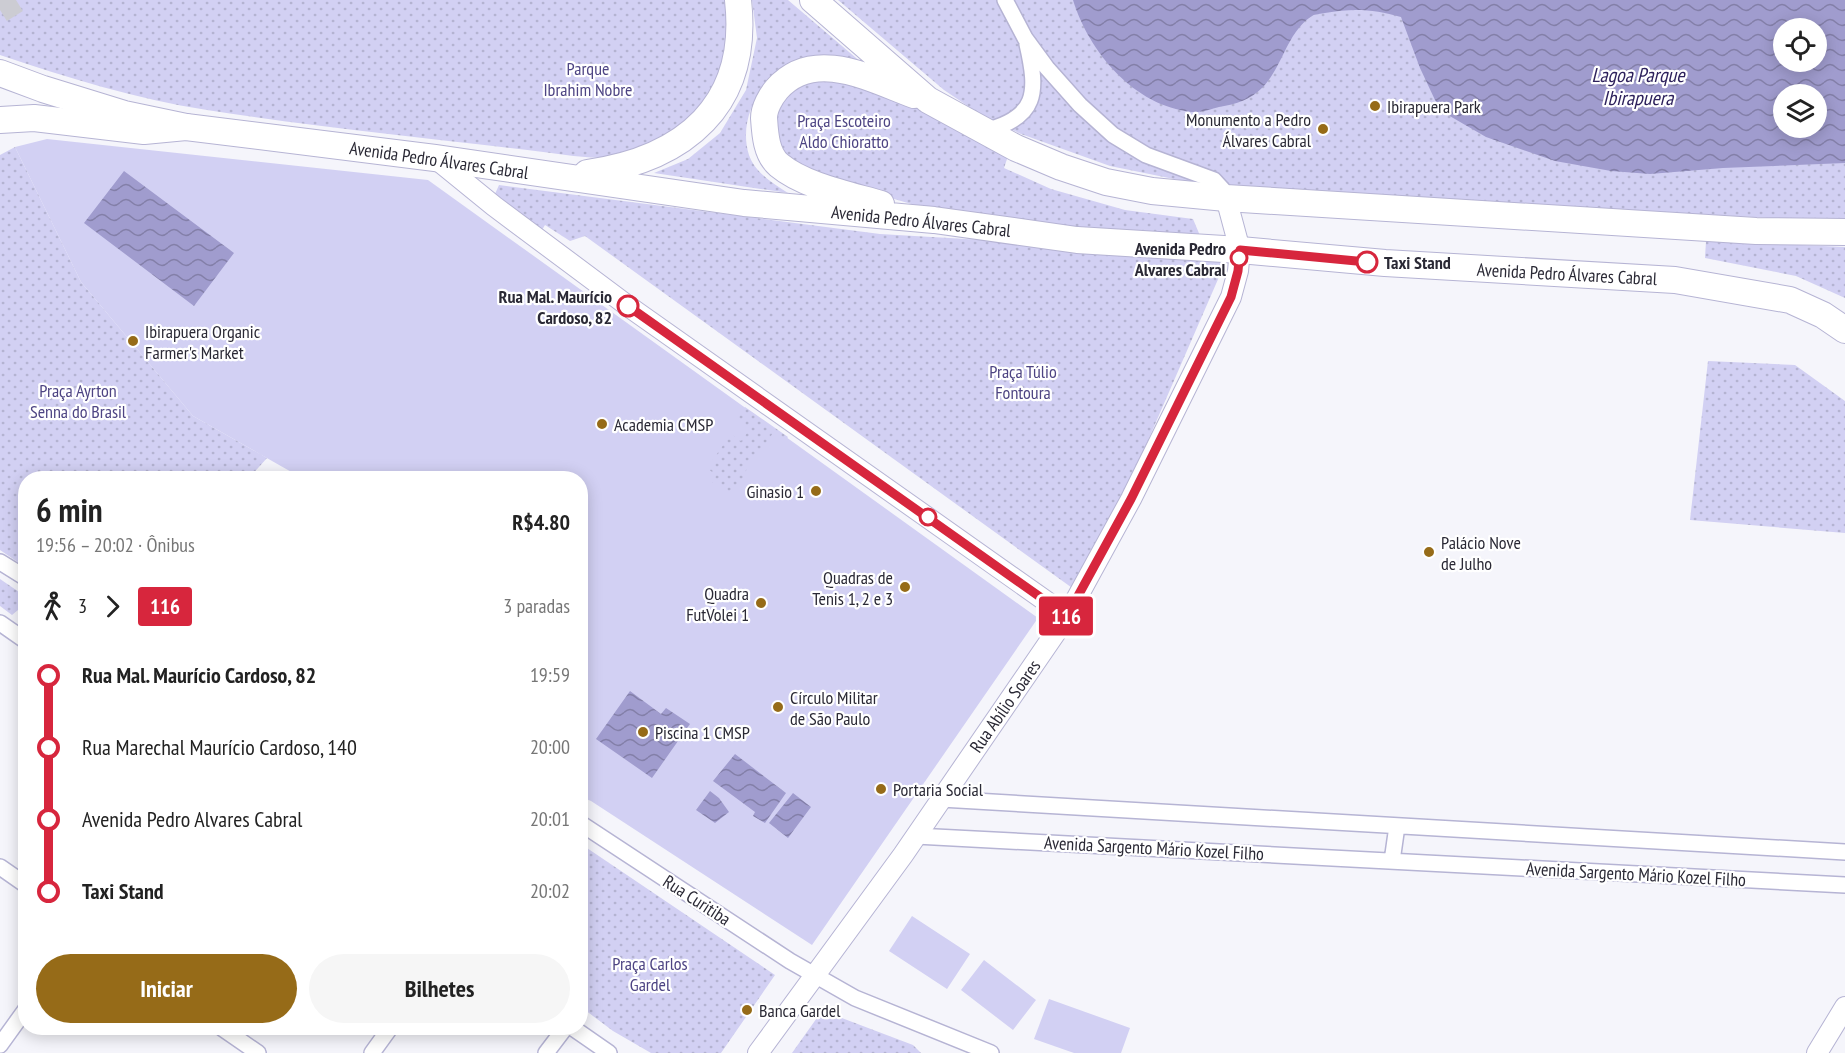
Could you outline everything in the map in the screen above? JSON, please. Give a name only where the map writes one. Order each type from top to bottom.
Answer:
[{"type":"main road","points":[[563,177],[614,169],[643,161],[696,130],[715,108],[730,82],[739,51],[741,21],[738,0]]},
{"type":"main road","points":[[813,0],[928,100]]},
{"type":"main road","points":[[934,220],[822,186],[793,174],[777,164],[770,153],[765,132],[764,113],[774,93],[786,79],[805,69],[827,67],[859,75],[928,100],[1016,148],[1052,164],[1106,182],[1152,191],[1226,198],[1745,230],[1845,232]]},
{"type":"main road","name":"Avenida Pedro Álvares Cabral","points":[[0,73],[42,89],[124,114],[186,127],[435,158],[744,203],[934,220],[1077,240],[1240,250],[1385,263],[1675,280],[1790,300],[1823,315],[1845,330]]},
{"type":"main road","points":[[0,120],[34,118],[144,131],[186,127]]},
{"type":"street","points":[[1005,0],[1025,38],[1047,68],[1080,105],[1113,135],[1146,155],[1214,180],[1224,191],[1226,198]]},
{"type":"street","points":[[984,131],[1004,126],[1019,116],[1028,105],[1033,86],[1032,68],[1025,38]]},
{"type":"street","points":[[435,158],[494,206],[628,306],[1067,616]]},
{"type":"street","name":"Rua Abílio Soares","points":[[758,1053],[916,836],[1067,616],[1131,499],[1231,297],[1238,271],[1240,250],[1226,198]]},
{"type":"street","points":[[0,562],[18,573]]},
{"type":"street","points":[[0,623],[18,635]]},
{"type":"street","name":"Avenida Sargento Mário Kozel Filho","points":[[940,800],[1845,852]]},
{"type":"street","points":[[1392,861],[1397,826]]},
{"type":"street","name":"Rua Curitiba","points":[[588,828],[815,976],[855,998],[948,1034],[952,1046],[991,1053]]},
{"type":"street","name":"Avenida Sargento Mário Kozel Filho","points":[[916,836],[1845,885]]},
{"type":"street","points":[[0,867],[18,879]]},
{"type":"street","points":[[1817,1053],[1843,1016]]},
{"type":"street","points":[[0,1045],[18,1020]]},
{"type":"street","points":[[232,1035],[258,1053]]},
{"type":"street","points":[[372,1053],[385,1035]]},
{"type":"street","points":[[546,1053],[559,1035]]},
{"type":"street","points":[[583,1035],[609,1053]]},
{"type":"green space","name":"Parque Ibrahim Nobre","points":[[0,0],[728,0],[728,30],[724,57],[714,83],[701,105],[683,124],[661,139],[636,150],[593,158],[250,116],[154,100],[102,87],[0,55]]},
{"type":"green space","name":"Praça Escoteiro Aldo Chioratto","points":[[752,0],[788,0],[862,63],[827,56],[807,57],[779,71],[758,95],[747,124],[746,139],[749,155],[760,172],[788,193],[654,173],[688,159],[720,133],[746,90],[757,38]]},
{"type":"green space","name":"Ibirapuera Park","points":[[838,0],[1845,0],[1845,222],[1218,188],[1110,166],[1021,134],[984,117],[944,90]]},
{"type":"green space","name":"Praça Escoteiro Aldo Chioratto","points":[[821,72],[928,107],[1010,150],[1004,168],[1051,189],[1125,210],[1193,219],[1201,238],[1081,232],[942,213],[826,179],[783,158],[774,140],[775,105],[782,92]]},
{"type":"green space","points":[[47,139],[428,180],[1038,618],[812,945],[588,800],[588,471],[290,471],[193,416],[81,282],[15,147]]},
{"type":"green space","name":"Praça Ayrton Senna do Brasil","points":[[15,147],[81,282],[193,416],[267,458],[255,471],[18,471],[18,562],[0,550],[0,155]]},
{"type":"green space","name":"Praça Túlio Fontoura","points":[[499,185],[880,234],[1229,254],[1126,491],[1075,590],[585,236],[570,241],[545,225],[542,230],[495,194]]},
{"type":"green space","points":[[1706,241],[1845,247],[1845,298],[1796,276],[1705,258]]},
{"type":"green space","points":[[1708,361],[1795,365],[1845,401],[1845,533],[1690,520]]},
{"type":"green space","points":[[745,407],[788,437],[785,441],[773,433],[745,472],[747,474],[729,495],[712,482],[716,475],[707,468],[731,434],[741,441],[750,429],[737,420]]},
{"type":"green space","points":[[0,579],[18,591],[18,610],[12,615],[0,606]]},
{"type":"green space","name":"Praça Carlos Gardel","points":[[588,849],[775,975],[721,1053],[651,1053],[613,1031],[588,1012]]},
{"type":"green space","points":[[912,916],[970,954],[947,989],[889,951]]},
{"type":"green space","points":[[984,960],[1036,1000],[1013,1030],[961,990]]},
{"type":"green space","points":[[1049,999],[1130,1028],[1121,1053],[1074,1053],[1034,1039]]},
{"type":"green space","points":[[826,1012],[913,1045],[921,1053],[792,1053],[819,1015]]},
{"type":"water","name":"Lagoa Parque Ibirapuera","points":[[1073,0],[1845,0],[1845,163],[1723,168],[1650,174],[1611,171],[1555,161],[1486,137],[1448,115],[1435,100],[1401,17],[1382,12],[1335,11],[1312,16],[1297,31],[1270,79],[1258,91],[1237,103],[1192,112],[1171,108],[1133,88],[1102,57],[1090,39]]},
{"type":"water","points":[[124,171],[234,253],[194,306],[84,223]]},
{"type":"water","name":"Piscina 1 CMSP","points":[[630,691],[661,714],[666,708],[690,724],[652,778],[596,739]]},
{"type":"water","points":[[735,754],[786,793],[765,823],[753,816],[755,812],[713,781]]},
{"type":"water","points":[[710,791],[719,798],[729,812],[715,823],[696,810]]},
{"type":"water","points":[[793,793],[811,807],[788,838],[769,823]]},
{"type":"tunnel","points":[[0,10],[16,0]]},
{"type":"bus line","name":"116","points":[[628,306],[1067,616],[1131,499],[1231,297],[1238,271],[1240,250],[1367,262]]},
{"type":"place","name":"Ibirapuera Park","points":[[1375,106]]},
{"type":"place","name":"Monumento a Pedro Álvares Cabral","points":[[1323,129]]},
{"type":"place","name":"Avenida Pedro Alvares Cabral","points":[[1239,258]]},
{"type":"place","name":"Taxi Stand","points":[[1367,262]]},
{"type":"place","name":"Rua Mal. Maurício Cardoso, 82","points":[[628,306]]},
{"type":"place","name":"Ibirapuera Organic Farmer's Market","points":[[133,341]]},
{"type":"place","name":"Academia CMSP","points":[[602,424]]},
{"type":"place","name":"Ginasio 1","points":[[816,491]]},
{"type":"place","name":"Palácio Nove de Julho","points":[[1429,552]]},
{"type":"place","name":"Quadras de Tenis 1, 2 e 3","points":[[905,587]]},
{"type":"place","name":"Quadra FutVolei 1","points":[[761,603]]},
{"type":"place","name":"Círculo Militar de São Paulo","points":[[778,707]]},
{"type":"place","name":"Piscina 1 CMSP","points":[[643,732]]},
{"type":"place","name":"Portaria Social","points":[[881,789]]},
{"type":"place","name":"Banca Gardel","points":[[747,1010]]}]
